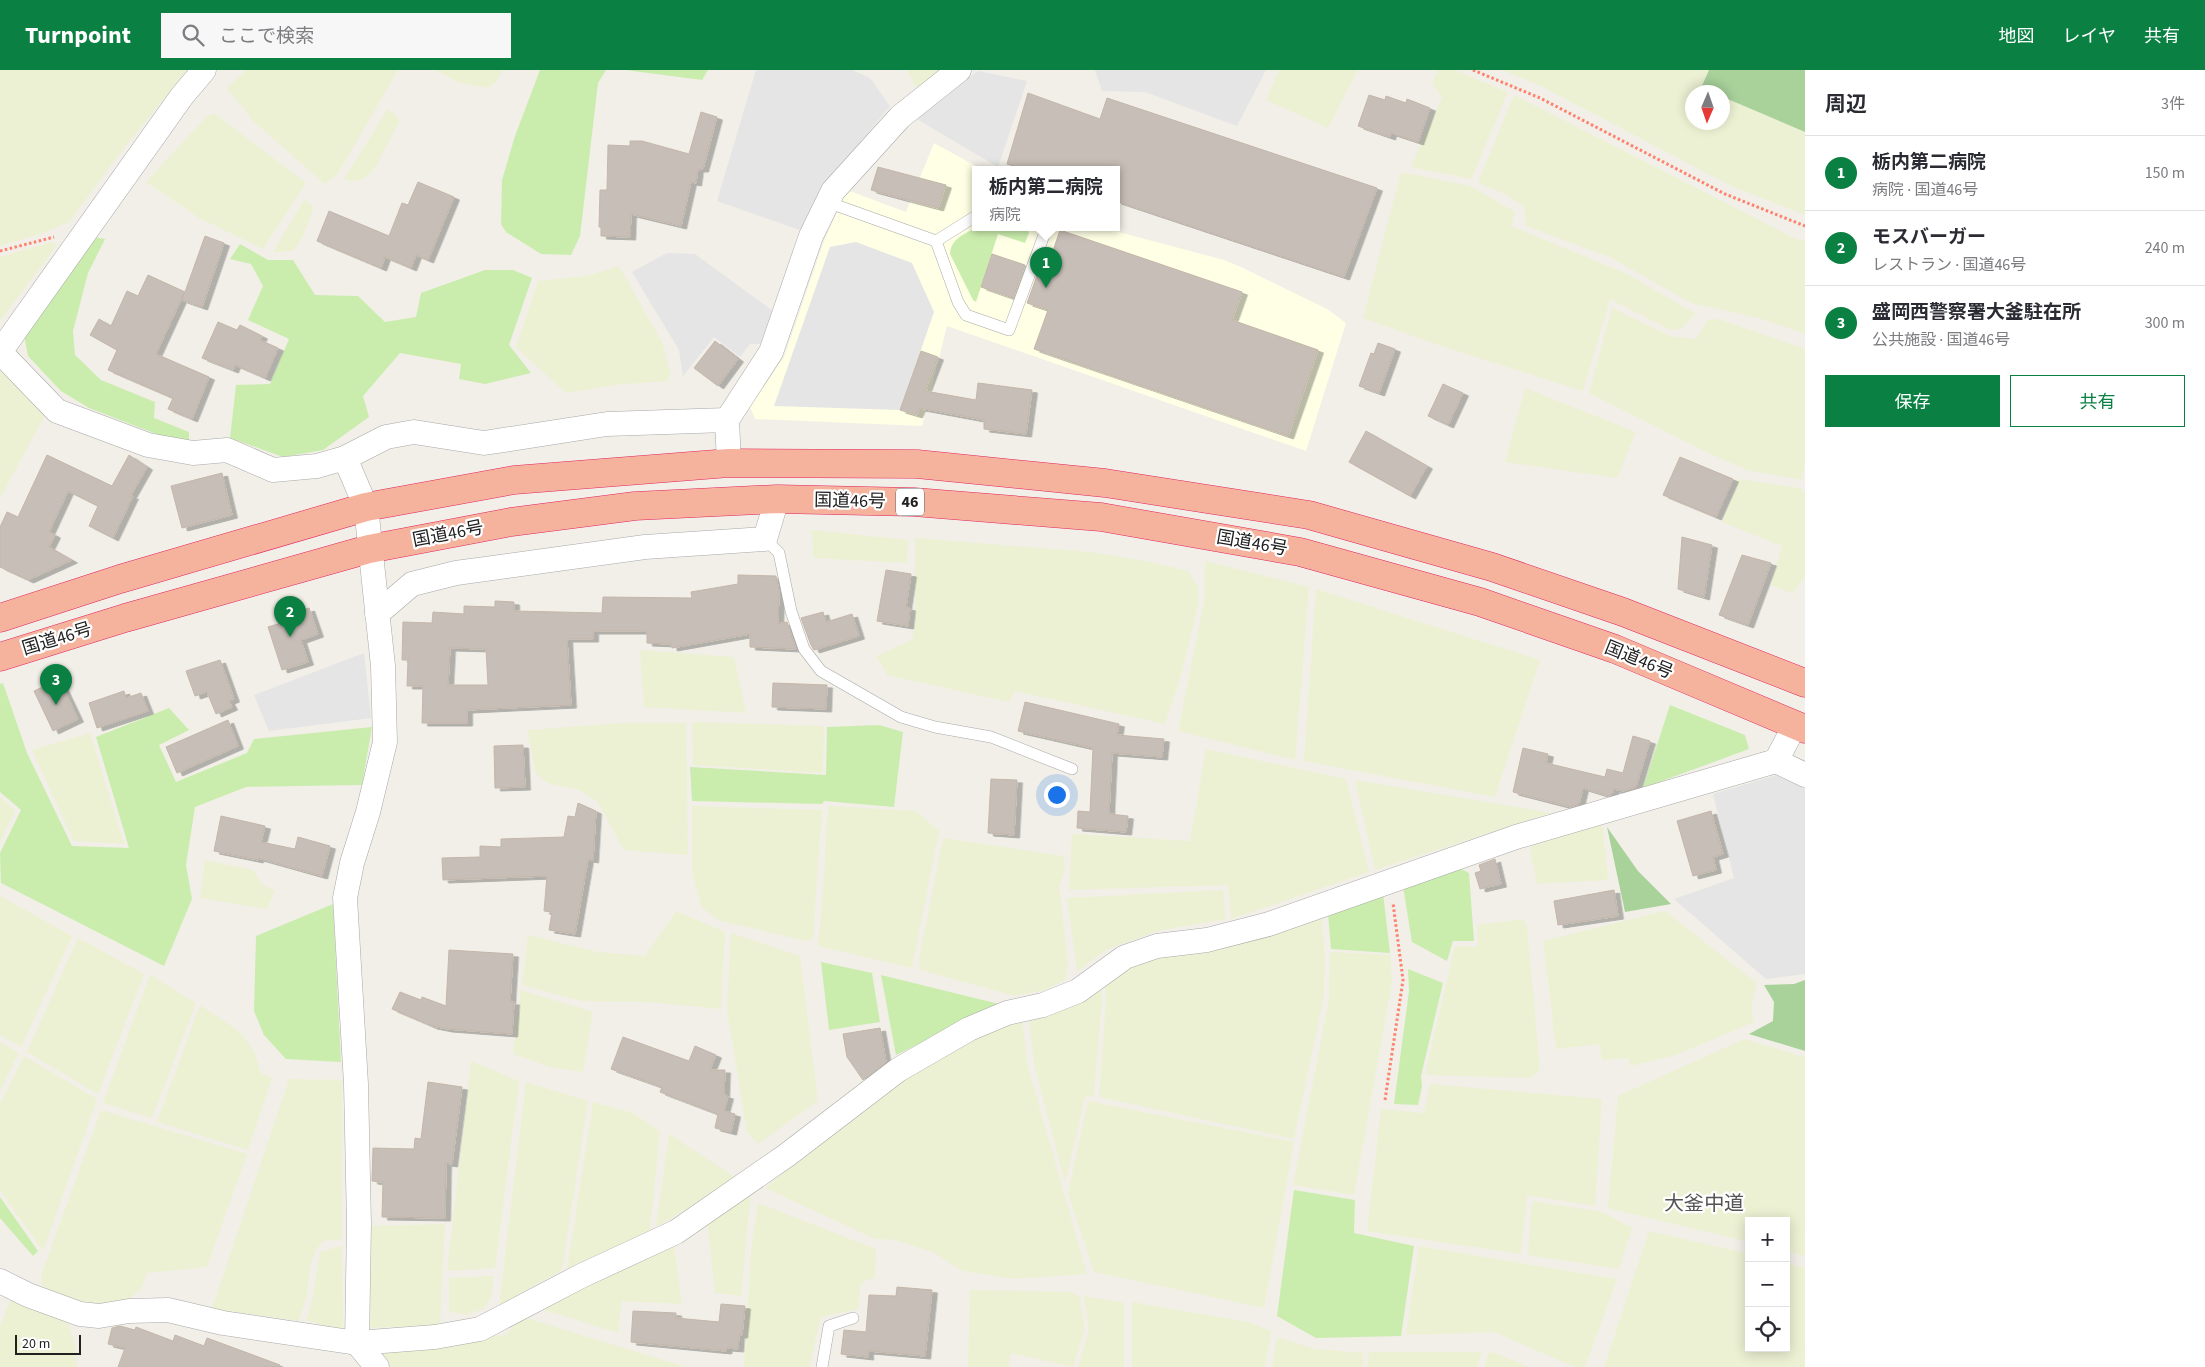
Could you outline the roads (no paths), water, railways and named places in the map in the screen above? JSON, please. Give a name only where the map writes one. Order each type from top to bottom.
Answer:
[{"type":"highway","name":"国道46号","points":[[0,618],[120,579],[366,507],[514,480],[729,463],[917,464],[1105,483],[1309,515],[1502,571],[1623,612],[1805,683]]},
{"type":"highway","name":"国道46号","points":[[0,657],[125,618],[369,549],[511,522],[625,508],[776,499],[914,502],[1101,517],[1300,552],[1480,602],[1615,649],[1800,727]]},
{"type":"street","points":[[204,70],[182,96],[82,234],[0,352],[57,411],[148,445],[193,453],[227,450],[273,470],[316,466],[345,458],[386,437],[414,432],[484,443],[607,424],[728,420]]},
{"type":"street","points":[[729,463],[728,420],[771,352],[811,236],[833,191],[900,117],[959,70]]},
{"type":"street","points":[[345,458],[366,507],[369,549],[384,666],[385,742],[368,812],[352,863],[345,898],[356,1084],[359,1224],[357,1344],[377,1367]]},
{"type":"street","points":[[377,614],[412,584],[456,573],[645,547],[765,540],[776,499]]},
{"type":"street","points":[[0,1281],[28,1295],[80,1314],[99,1316],[129,1311],[168,1310],[223,1323],[296,1332],[357,1344],[435,1337],[480,1329],[581,1276],[676,1232],[787,1155],[898,1070],[969,1029],[1007,1013],[1043,1005],[1078,990],[1125,957],[1157,946],[1207,940],[1269,924],[1516,838],[1776,761],[1800,727]]},
{"type":"street","points":[[1776,761],[1805,775]]},
{"type":"lane","points":[[828,202],[936,241]]},
{"type":"lane","points":[[936,241],[972,218]]},
{"type":"lane","points":[[936,241],[958,302],[966,315],[1009,330],[1046,231]]},
{"type":"lane","points":[[765,540],[779,553],[790,611],[804,649],[821,671],[901,717],[936,727],[991,737],[1072,769]]},
{"type":"lane","points":[[822,1367],[829,1326],[853,1318]]},
{"type":"place","name":"栃内第二病院","points":[[1046,288]]},
{"type":"place","name":"モスバーガー","points":[[290,637]]},
{"type":"place","name":"盛岡西警察署大釜駐在所","points":[[56,705]]},
{"type":"district","name":"大釜中道","points":[[1704,1204]]}]
